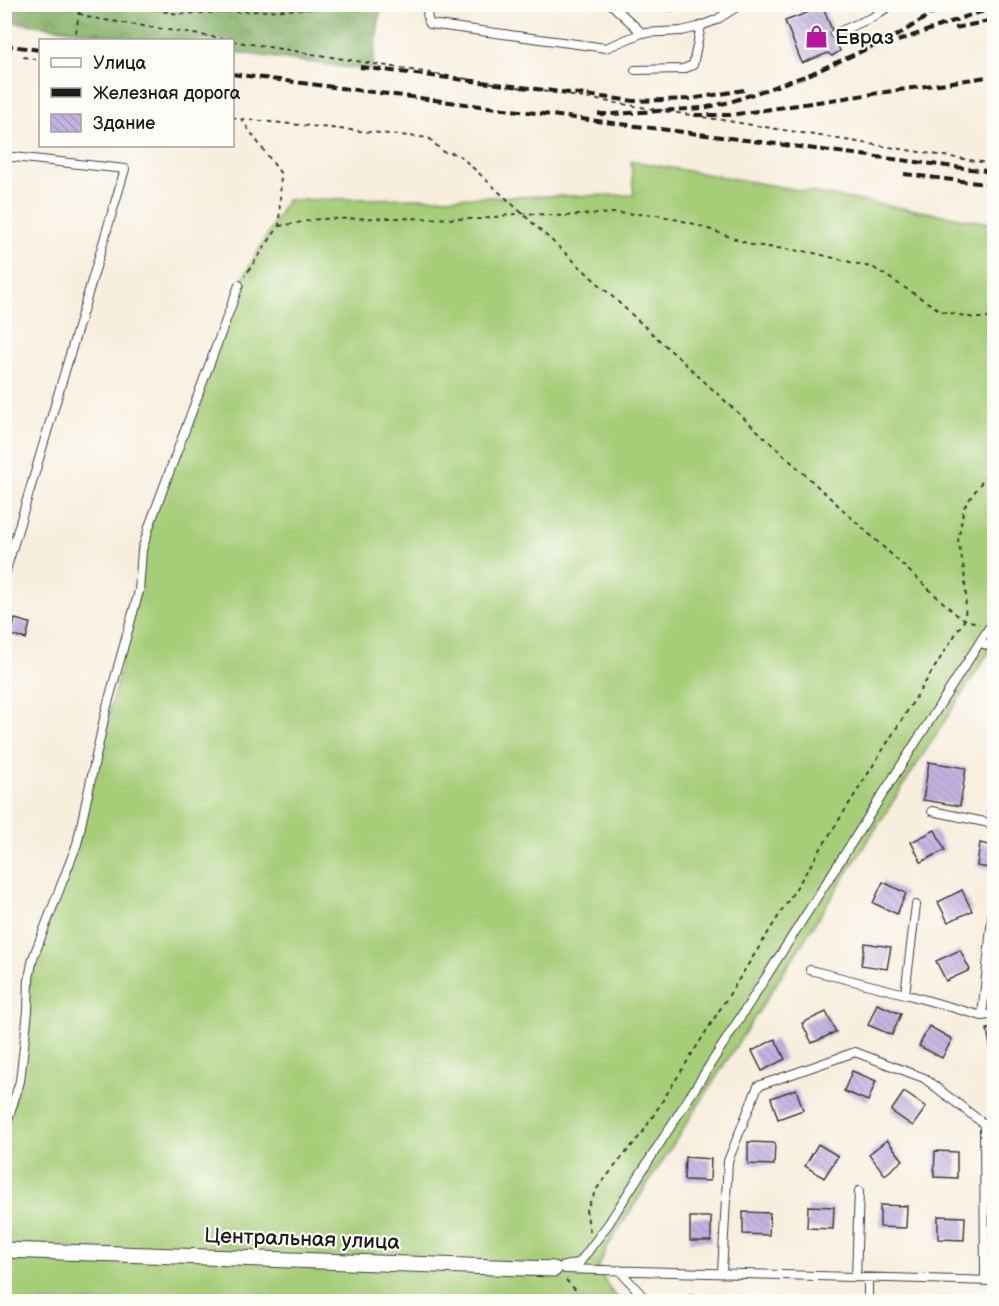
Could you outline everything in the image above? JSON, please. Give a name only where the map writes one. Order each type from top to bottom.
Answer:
[{"type":"street","name":"Центральная улица","points":[[4,1250],[554,1269]]},
{"type":"lane","points":[[429,4],[427,19],[430,24],[606,48],[642,33],[681,31],[701,26],[716,20],[738,4]]},
{"type":"lane","points":[[610,4],[642,33]]},
{"type":"lane","points":[[834,34],[873,17],[892,4]]},
{"type":"lane","points":[[635,70],[683,69],[693,66],[701,26]]},
{"type":"lane","points":[[4,156],[125,169],[4,577]]},
{"type":"lane","points":[[4,1132],[21,1081],[29,978],[33,958],[77,844],[106,710],[139,591],[142,550],[239,285]]},
{"type":"lane","points":[[554,1269],[580,1262],[616,1213],[994,620]]},
{"type":"lane","points":[[980,642],[992,648],[994,657]]},
{"type":"lane","points":[[932,811],[994,824]]},
{"type":"lane","points":[[982,1016],[994,898]]},
{"type":"lane","points":[[905,994],[916,905]]},
{"type":"lane","points":[[810,970],[982,1016],[994,1014]]},
{"type":"lane","points":[[722,1273],[728,1161],[758,1086],[855,1052],[924,1078],[984,1124],[994,1122]]},
{"type":"lane","points":[[984,1124],[985,1281]]},
{"type":"lane","points":[[856,1277],[859,1191]]},
{"type":"lane","name":"Центральная улица","points":[[554,1269],[994,1281]]},
{"type":"lane","points":[[619,1270],[648,1302]]},
{"type":"lane","points":[[868,1278],[868,1302]]},
{"type":"path","points":[[76,33],[80,4]]},
{"type":"path","points":[[128,4],[177,14],[311,9],[319,4]]},
{"type":"path","points":[[654,4],[670,11],[718,4]]},
{"type":"path","points":[[79,13],[86,17],[220,39]]},
{"type":"path","points":[[234,41],[994,164]]},
{"type":"path","points":[[23,57],[39,60]]},
{"type":"path","points":[[234,117],[429,138],[443,152],[458,154],[950,609],[959,617],[982,625],[980,642]]},
{"type":"path","points":[[239,285],[279,226],[281,174],[241,119]]},
{"type":"path","points":[[279,226],[319,219],[482,219],[522,213],[563,216],[614,213],[658,215],[695,224],[752,245],[810,252],[874,268],[941,311],[974,318],[994,318]]},
{"type":"path","points":[[593,1246],[586,1210],[598,1187],[643,1132],[965,619],[966,596],[958,540],[964,507],[994,468]]},
{"type":"path","points":[[554,1269],[587,1302]]},
{"type":"green space","points":[[5,4],[381,4],[372,71],[234,52],[234,39],[139,39],[5,21]]},
{"type":"green space","points":[[631,161],[994,224],[994,644],[606,1249],[598,1269],[611,1291],[621,1301],[5,1302],[5,1132],[20,1081],[29,978],[77,844],[139,591],[142,550],[239,285],[287,200],[634,195]]},
{"type":"building","points":[[823,7],[840,51],[832,56],[828,53],[802,63],[785,21]]},
{"type":"building","points":[[15,619],[30,623],[26,639],[11,635]]},
{"type":"building","points":[[929,762],[966,768],[960,806],[923,800]]},
{"type":"building","points":[[994,774],[994,813],[987,812]]},
{"type":"building","points":[[935,830],[945,850],[921,862],[911,842]]},
{"type":"building","points":[[980,843],[994,846],[994,869],[977,866]]},
{"type":"building","points":[[883,882],[906,893],[897,914],[873,903]]},
{"type":"building","points":[[962,890],[972,911],[948,922],[938,902]]},
{"type":"building","points":[[865,943],[891,947],[887,969],[861,965]]},
{"type":"building","points":[[960,950],[970,970],[946,981],[936,961]]},
{"type":"building","points":[[877,1004],[901,1014],[892,1035],[868,1025]]},
{"type":"building","points":[[826,1012],[836,1032],[812,1043],[802,1023]]},
{"type":"building","points":[[929,1026],[952,1039],[942,1058],[919,1046]]},
{"type":"building","points":[[994,1028],[994,1050],[991,1051],[987,1029]]},
{"type":"building","points":[[775,1039],[785,1059],[762,1071],[752,1051]]},
{"type":"building","points":[[852,1071],[876,1081],[868,1101],[844,1091]]},
{"type":"building","points":[[796,1089],[803,1110],[778,1119],[771,1098]]},
{"type":"building","points":[[904,1092],[926,1107],[913,1126],[891,1111]]},
{"type":"building","points":[[887,1140],[903,1160],[885,1175],[869,1154]]},
{"type":"building","points":[[748,1142],[775,1143],[774,1165],[748,1164]]},
{"type":"building","points":[[818,1144],[838,1156],[824,1178],[805,1166]]},
{"type":"building","points":[[935,1151],[957,1152],[957,1178],[934,1177]]},
{"type":"building","points":[[685,1157],[711,1159],[710,1181],[684,1180]]},
{"type":"building","points":[[880,1205],[907,1206],[906,1228],[880,1227]]},
{"type":"building","points":[[808,1206],[834,1207],[833,1229],[807,1228]]},
{"type":"building","points":[[743,1212],[770,1213],[769,1235],[743,1234]]},
{"type":"building","points":[[938,1216],[965,1217],[964,1240],[938,1239]]},
{"type":"building","points":[[690,1217],[711,1217],[711,1241],[690,1241]]},
{"type":"building","points":[[691,1294],[698,1302],[682,1302]]},
{"type":"railway","points":[[598,114],[703,108],[730,102],[808,75],[898,35],[947,4]]},
{"type":"railway","points":[[898,41],[973,14],[994,9]]},
{"type":"railway","points":[[955,28],[994,20]]},
{"type":"railway","points":[[4,45],[39,50]]},
{"type":"railway","points":[[360,67],[634,101],[690,99],[744,90]]},
{"type":"railway","points":[[234,74],[994,172]]},
{"type":"railway","points":[[695,115],[730,115],[987,77]]},
{"type":"railway","points":[[904,174],[994,185]]},
{"type":"place","name":"Евраз","points":[[817,37]]}]
